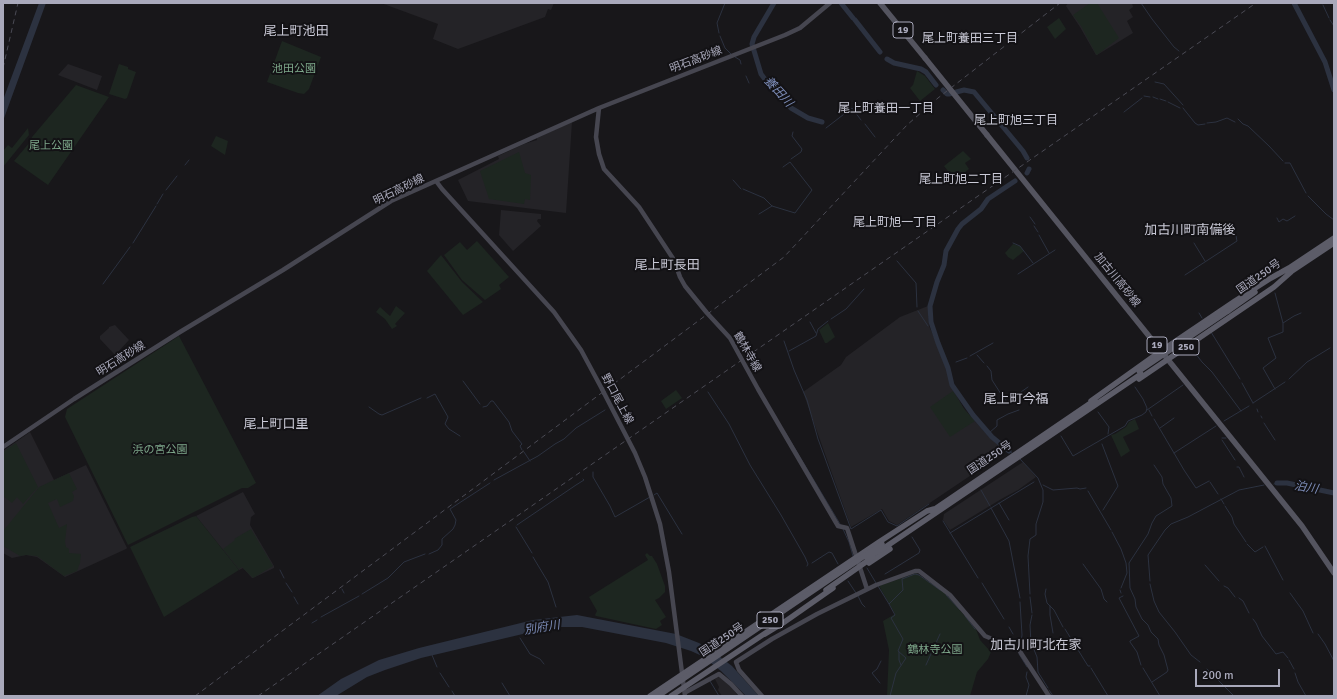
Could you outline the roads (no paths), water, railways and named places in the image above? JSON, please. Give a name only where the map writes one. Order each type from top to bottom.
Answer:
[{"type":"highway","name":"国道250号","points":[[658,696],[935,512],[1229,312],[1334,238]]},
{"type":"highway","name":"国道250号","points":[[1290,270],[1334,243]]},
{"type":"highway","name":"250","points":[[1077,415],[1103,392],[1235,300],[1271,278],[1290,270]]},
{"type":"highway","name":"250","points":[[1077,415],[1169,359],[1274,287],[1290,270]]},
{"type":"highway","name":"250","points":[[650,696],[927,511],[935,512],[931,520],[765,634]]},
{"type":"highway","name":"国道250号","points":[[664,696],[877,553],[883,546]]},
{"type":"highway","name":"250","points":[[671,696],[686,693],[714,668],[869,561],[877,553]]},
{"type":"main road","name":"明石高砂線","points":[[3,447],[231,300],[294,263],[382,207],[436,181],[599,108],[797,30],[830,3]]},
{"type":"main road","name":"加古川高砂線","points":[[880,3],[1169,359],[1302,526],[1334,573]]},
{"type":"main road","name":"鶴林寺線","points":[[599,108],[596,138],[604,169],[639,207],[674,260],[679,276],[685,286],[730,338],[838,526],[847,528],[867,589]]},
{"type":"main road","name":"野口尾上線","points":[[436,181],[442,190],[561,320],[581,350],[634,453],[645,477],[660,524],[669,572],[686,693]]},
{"type":"main road","points":[[762,696],[739,670],[736,662],[798,624],[856,594],[915,571],[919,571],[950,595],[969,616],[980,632],[1019,650],[1049,696]]},
{"type":"main road","points":[[686,693],[718,674],[721,674],[742,696]]},
{"type":"water","points":[[39,3],[46,3],[3,121],[3,100]]},
{"type":"water","name":"別府川","points":[[577,615],[676,634],[699,643],[732,666],[759,696],[746,696],[721,671],[702,656],[691,651],[666,643],[582,627],[556,627],[421,658],[367,677],[336,696],[317,696],[341,679],[379,660],[419,648],[533,620]]},
{"type":"waterway","points":[[719,33],[717,23],[725,3]]},
{"type":"waterway","name":"養田川","points":[[774,3],[754,37],[752,44],[761,74],[791,108],[808,118],[822,122]]},
{"type":"waterway","points":[[841,3],[853,18]]},
{"type":"waterway","points":[[1141,3],[1174,47],[1179,51]]},
{"type":"waterway","points":[[1294,3],[1325,62],[1334,90]]},
{"type":"waterway","points":[[1323,5],[1329,18]]},
{"type":"waterway","points":[[855,20],[880,52]]},
{"type":"waterway","points":[[1330,20],[1334,26]]},
{"type":"waterway","points":[[720,36],[725,48],[731,54]]},
{"type":"waterway","points":[[735,57],[740,60],[741,64]]},
{"type":"waterway","points":[[887,59],[894,63],[921,69],[926,72],[936,85]]},
{"type":"waterway","points":[[746,76],[749,83]]},
{"type":"waterway","points":[[1155,82],[1164,84],[1183,105]]},
{"type":"waterway","points":[[943,90],[947,94],[964,90],[974,92],[1023,151],[1027,158]]},
{"type":"waterway","points":[[1144,96],[1150,97]]},
{"type":"waterway","points":[[1153,97],[1158,99]]},
{"type":"waterway","points":[[1124,112],[1142,98]]},
{"type":"waterway","points":[[1160,99],[1166,101]]},
{"type":"waterway","points":[[1168,102],[1180,108]]},
{"type":"waterway","points":[[826,128],[852,108],[861,120]]},
{"type":"waterway","points":[[1183,108],[1195,123],[1198,125],[1205,124]]},
{"type":"waterway","points":[[1207,123],[1216,122],[1227,118],[1235,122]]},
{"type":"waterway","points":[[1238,119],[1243,124],[1248,126],[1283,161]]},
{"type":"waterway","points":[[865,124],[875,137]]},
{"type":"waterway","points":[[791,159],[801,152],[802,149],[792,136],[793,132]]},
{"type":"waterway","points":[[185,165],[189,160]]},
{"type":"waterway","points":[[743,189],[764,198],[772,206],[795,213],[812,190],[790,162],[783,167]]},
{"type":"waterway","points":[[1285,163],[1290,163],[1306,193]]},
{"type":"waterway","points":[[1027,173],[1029,169]]},
{"type":"waterway","points":[[166,190],[177,176]]},
{"type":"waterway","points":[[733,180],[741,189]]},
{"type":"waterway","points":[[1009,451],[992,437],[973,415],[952,385],[948,368],[931,322],[930,306],[944,265],[946,251],[958,229],[981,209],[988,199],[1015,181]]},
{"type":"waterway","points":[[157,204],[163,194]]},
{"type":"waterway","points":[[1308,196],[1334,220]]},
{"type":"waterway","points":[[133,243],[156,206]]},
{"type":"waterway","points":[[759,214],[772,206]]},
{"type":"waterway","points":[[1277,218],[1279,222],[1283,219],[1287,221],[1295,216]]},
{"type":"waterway","points":[[1030,217],[1035,224]]},
{"type":"waterway","points":[[1034,226],[1038,232]]},
{"type":"waterway","points":[[1039,235],[1049,253]]},
{"type":"waterway","points":[[1185,275],[1237,241],[1236,236]]},
{"type":"waterway","points":[[1013,243],[1020,246],[1033,263]]},
{"type":"waterway","points":[[1194,243],[1205,261]]},
{"type":"waterway","points":[[103,284],[130,247]]},
{"type":"waterway","points":[[1018,274],[1055,250]]},
{"type":"waterway","points":[[897,261],[916,283],[917,307]]},
{"type":"waterway","points":[[831,319],[846,309],[864,289]]},
{"type":"waterway","points":[[1275,293],[1283,323],[1301,313]]},
{"type":"waterway","points":[[918,311],[928,326]]},
{"type":"waterway","points":[[1199,313],[1202,318]]},
{"type":"waterway","points":[[789,351],[816,336],[818,329],[828,321]]},
{"type":"waterway","points":[[810,322],[816,333]]},
{"type":"waterway","points":[[1275,389],[1263,368],[1276,358],[1268,338],[1283,332],[1283,323]]},
{"type":"waterway","points":[[1211,332],[1240,379]]},
{"type":"waterway","points":[[784,341],[794,370],[807,400],[818,439],[851,529],[881,510],[888,522],[897,526],[929,504]]},
{"type":"waterway","points":[[970,356],[993,343]]},
{"type":"waterway","points":[[1289,379],[1307,362],[1330,348]]},
{"type":"waterway","points":[[1192,349],[1212,372],[1241,411]]},
{"type":"waterway","points":[[977,355],[984,363]]},
{"type":"waterway","points":[[956,362],[967,358]]},
{"type":"waterway","points":[[987,366],[991,371],[992,380],[1001,394]]},
{"type":"waterway","points":[[463,381],[480,404]]},
{"type":"waterway","points":[[1253,403],[1285,382]]},
{"type":"waterway","points":[[1242,383],[1253,403]]},
{"type":"waterway","points":[[1147,410],[1183,385]]},
{"type":"waterway","points":[[1002,395],[1007,402],[1028,387]]},
{"type":"waterway","points":[[1061,436],[1073,456],[1125,426],[1128,421],[1142,415],[1146,412],[1147,408],[1135,387]]},
{"type":"waterway","points":[[708,392],[729,424],[750,465],[805,557],[808,564],[807,566]]},
{"type":"waterway","points":[[427,398],[435,394],[448,417],[445,424],[449,429],[460,436]]},
{"type":"waterway","points":[[369,407],[382,415],[421,398]]},
{"type":"waterway","points":[[483,407],[487,406],[491,401],[493,401],[509,422],[512,431],[522,444],[520,446],[522,450]]},
{"type":"waterway","points":[[1224,421],[1249,406]]},
{"type":"waterway","points":[[494,480],[538,456],[564,439],[576,428],[605,410]]},
{"type":"waterway","points":[[989,433],[997,426],[997,420],[1019,410]]},
{"type":"waterway","points":[[1149,410],[1152,416]]},
{"type":"waterway","points":[[1098,412],[1109,427],[1108,434]]},
{"type":"waterway","points":[[1160,428],[1174,418]]},
{"type":"waterway","points":[[1154,419],[1196,488],[1209,481]]},
{"type":"waterway","points":[[1264,423],[1275,440]]},
{"type":"waterway","points":[[1174,453],[1216,426]]},
{"type":"waterway","points":[[785,432],[840,524]]},
{"type":"waterway","points":[[1222,440],[1235,460]]},
{"type":"waterway","points":[[1102,444],[1118,486],[1103,510]]},
{"type":"waterway","points":[[1009,451],[1013,454]]},
{"type":"waterway","points":[[524,452],[530,461]]},
{"type":"waterway","points":[[1020,459],[1038,478],[1043,490],[1043,502],[1036,524],[1036,535],[1030,539],[1028,556],[1030,594]]},
{"type":"waterway","points":[[1152,682],[1168,670],[1158,639],[1142,619],[1136,607],[1135,599],[1130,588],[1129,563],[1148,534],[1156,516],[1172,506],[1171,498],[1163,484],[1162,477],[1154,465]]},
{"type":"waterway","points":[[1237,467],[1239,467],[1244,477]]},
{"type":"waterway","points":[[593,472],[593,477],[615,517],[650,497]]},
{"type":"waterway","points":[[517,525],[584,480],[583,479]]},
{"type":"waterway","points":[[950,533],[1034,482]]},
{"type":"waterway","points":[[1210,482],[1218,494]]},
{"type":"waterway","points":[[429,554],[438,550],[442,545],[442,539],[453,529],[455,525],[456,520],[450,509],[490,483]]},
{"type":"waterway","name":"泊川","points":[[1277,483],[1287,483],[1334,493]]},
{"type":"waterway","points":[[1043,485],[1053,490],[1086,488]]},
{"type":"waterway","points":[[1150,581],[1148,555],[1165,530],[1171,524],[1188,517],[1239,490],[1264,485]]},
{"type":"waterway","points":[[981,490],[990,506]]},
{"type":"waterway","points":[[1088,491],[1111,530]]},
{"type":"waterway","points":[[654,495],[657,493],[682,534]]},
{"type":"waterway","points":[[1221,499],[1224,504]]},
{"type":"waterway","points":[[999,503],[1009,520]]},
{"type":"waterway","points":[[1225,506],[1232,517],[1234,524],[1246,542]]},
{"type":"waterway","points":[[991,508],[1009,541],[1020,598]]},
{"type":"waterway","points":[[943,521],[978,578]]},
{"type":"waterway","points":[[516,527],[532,553]]},
{"type":"waterway","points":[[843,529],[853,556]]},
{"type":"waterway","points":[[1112,532],[1121,549],[1126,563],[1127,573],[1121,588]]},
{"type":"waterway","points":[[885,574],[919,553],[920,550],[912,537]]},
{"type":"waterway","points":[[1247,544],[1255,552],[1263,547]]},
{"type":"waterway","points":[[1265,546],[1283,580]]},
{"type":"waterway","points":[[812,563],[829,552],[832,553],[838,564]]},
{"type":"waterway","points":[[362,594],[388,578],[404,562],[425,554]]},
{"type":"waterway","points":[[533,557],[548,582],[556,607]]},
{"type":"waterway","points":[[1083,564],[1101,589],[1104,599],[1107,602]]},
{"type":"waterway","points":[[1205,565],[1219,581]]},
{"type":"waterway","points":[[867,568],[876,583]]},
{"type":"waterway","points":[[280,570],[284,578]]},
{"type":"waterway","points":[[878,586],[889,604],[903,590],[902,579],[915,574],[919,575],[940,590]]},
{"type":"waterway","points":[[848,581],[856,593]]},
{"type":"waterway","points":[[286,583],[292,592]]},
{"type":"waterway","points":[[982,583],[1004,619]]},
{"type":"waterway","points":[[1150,584],[1154,601],[1159,612],[1191,655],[1200,662]]},
{"type":"waterway","points":[[1224,586],[1228,588],[1235,597]]},
{"type":"waterway","points":[[342,589],[344,593]]},
{"type":"waterway","points":[[1046,589],[1045,594],[1047,603],[1054,610],[1063,627]]},
{"type":"waterway","points":[[1290,593],[1303,611],[1313,633]]},
{"type":"waterway","points":[[946,595],[960,610]]},
{"type":"waterway","points":[[321,617],[359,596]]},
{"type":"waterway","points":[[858,596],[865,607]]},
{"type":"waterway","points":[[1123,596],[1119,598],[1139,636],[1130,642],[1137,652],[1141,665]]},
{"type":"waterway","points":[[294,597],[298,604]]},
{"type":"waterway","points":[[1030,597],[1032,613]]},
{"type":"waterway","points":[[1239,598],[1243,601],[1249,613]]},
{"type":"waterway","points":[[1020,602],[1022,635],[1020,649]]},
{"type":"waterway","points":[[889,604],[895,615],[891,618],[903,639],[898,651],[906,658],[896,673],[890,696]]},
{"type":"waterway","points":[[1050,606],[1053,633]]},
{"type":"waterway","points":[[1031,644],[1030,625],[1032,615]]},
{"type":"waterway","points":[[965,616],[975,629]]},
{"type":"waterway","points":[[1253,619],[1262,636],[1276,654],[1283,652],[1288,658]]},
{"type":"waterway","points":[[312,623],[317,620]]},
{"type":"waterway","points":[[1009,627],[1013,634]]},
{"type":"waterway","points":[[1065,629],[1088,666],[1090,666]]},
{"type":"waterway","points":[[926,665],[940,634]]},
{"type":"waterway","points":[[1318,634],[1334,661]]},
{"type":"waterway","points":[[520,638],[530,654],[540,659],[544,664]]},
{"type":"waterway","points":[[1033,647],[1037,657],[1038,672],[1048,688]]},
{"type":"waterway","points":[[899,652],[899,660],[901,665]]},
{"type":"waterway","points":[[1019,654],[1027,667]]},
{"type":"waterway","points":[[432,655],[437,667]]},
{"type":"waterway","points":[[1289,660],[1294,669]]},
{"type":"waterway","points":[[880,683],[872,673],[877,669],[881,661]]},
{"type":"waterway","points":[[1091,668],[1108,696]]},
{"type":"waterway","points":[[1143,668],[1160,696]]},
{"type":"waterway","points":[[1207,669],[1234,696]]},
{"type":"waterway","points":[[1026,696],[1029,685],[1026,677],[1027,672]]},
{"type":"waterway","points":[[440,673],[449,687]]},
{"type":"waterway","points":[[1295,673],[1306,696]]},
{"type":"waterway","points":[[710,681],[719,696]]},
{"type":"waterway","points":[[502,683],[510,696]]},
{"type":"waterway","points":[[1049,690],[1053,696]]},
{"type":"waterway","points":[[452,691],[455,696]]},
{"type":"railway","points":[[3,68],[18,3]]},
{"type":"railway","points":[[195,696],[784,257],[907,125],[938,98],[1060,3]]},
{"type":"railway","points":[[258,696],[1256,3]]},
{"type":"district","name":"尾上町池田","points":[[296,32]]},
{"type":"district","name":"尾上町養田三丁目","points":[[970,39]]},
{"type":"district","name":"尾上町養田一丁目","points":[[886,109]]},
{"type":"district","name":"尾上町旭三丁目","points":[[1016,121]]},
{"type":"district","name":"尾上町旭二丁目","points":[[961,180]]},
{"type":"district","name":"尾上町旭一丁目","points":[[895,223]]},
{"type":"district","name":"加古川町南備後","points":[[1190,231]]},
{"type":"district","name":"尾上町長田","points":[[667,266]]},
{"type":"district","name":"尾上町今福","points":[[1016,400]]},
{"type":"district","name":"尾上町口里","points":[[276,425]]},
{"type":"district","name":"加古川町北在家","points":[[1036,646]]},
{"type":"park label","name":"池田公園","points":[[294,69]]},
{"type":"park label","name":"尾上公園","points":[[51,146]]},
{"type":"park label","name":"浜の宮公園","points":[[160,450]]},
{"type":"park label","name":"鶴林寺公園","points":[[935,650]]}]
